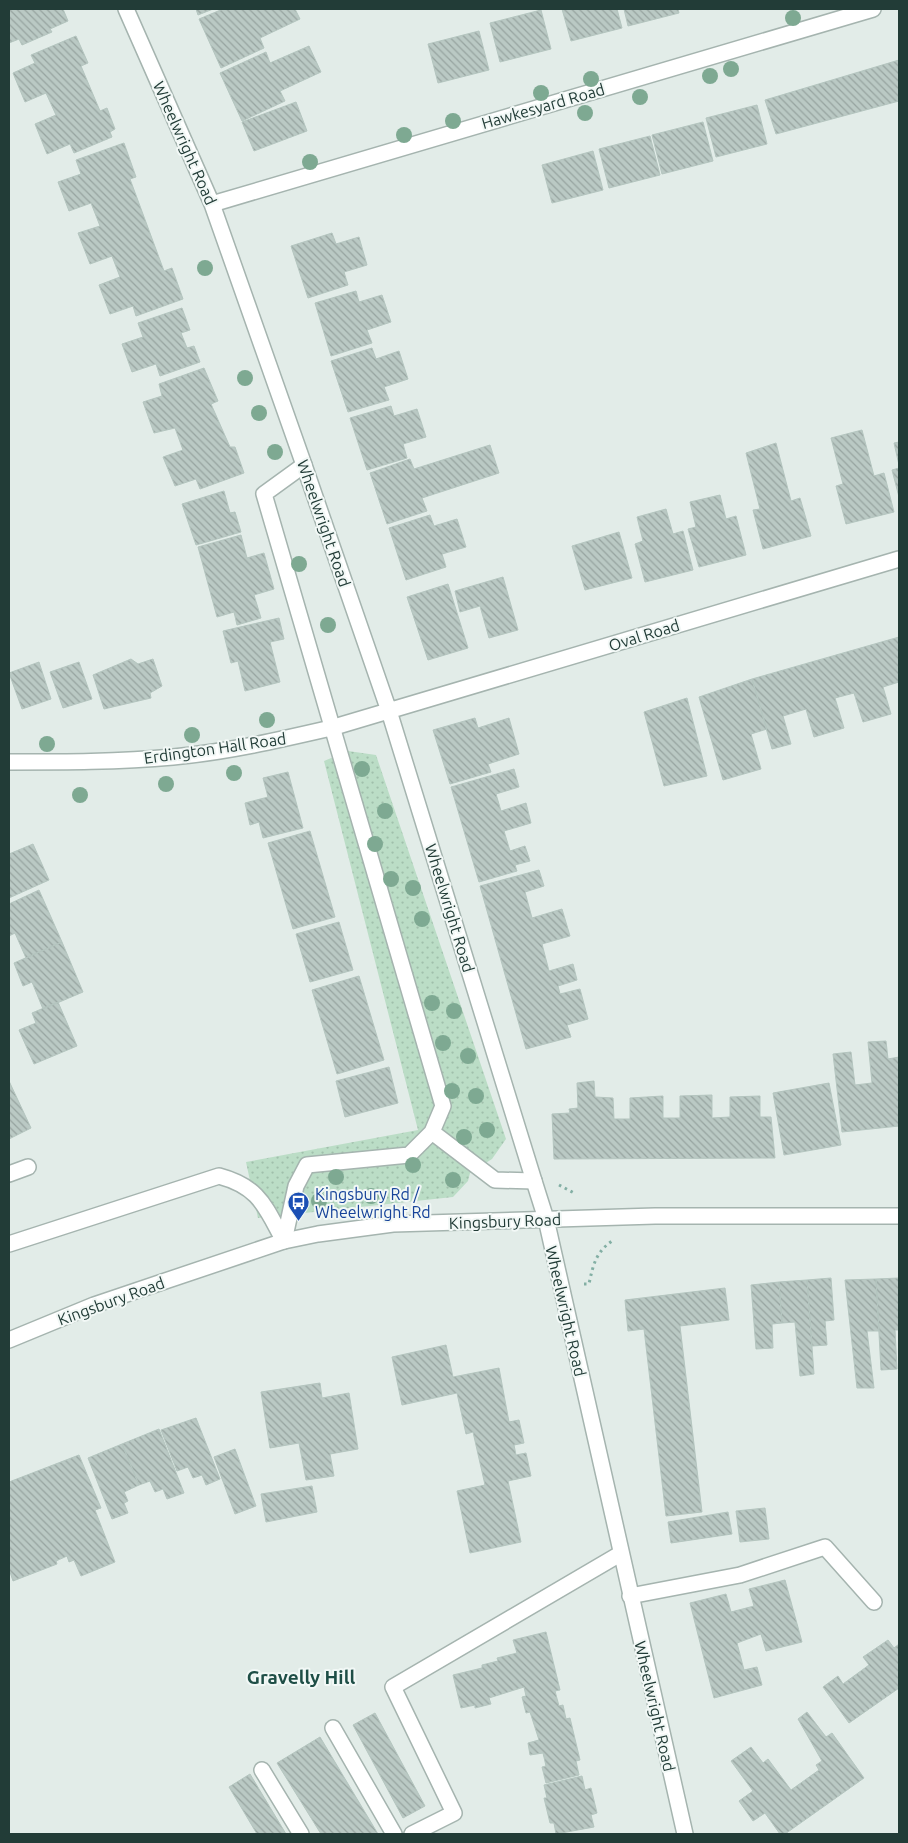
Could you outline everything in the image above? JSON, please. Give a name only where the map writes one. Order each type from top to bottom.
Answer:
[{"type":"street","name":"Wheelwright Road","points":[[126,9],[212,204],[304,465],[389,711],[546,1219],[620,1554],[685,1834]]},
{"type":"street","name":"Hawkesyard Road","points":[[212,204],[873,9]]},
{"type":"street","points":[[284,1241],[296,1186],[307,1165],[409,1155],[432,1132],[443,1106],[264,494],[304,465]]},
{"type":"street","name":"Oval Road","points":[[389,711],[899,559]]},
{"type":"street","name":"Erdington Hall Road","points":[[9,762],[73,763],[173,757],[256,745],[331,728],[389,711]]},
{"type":"street","points":[[432,1132],[495,1180],[534,1181]]},
{"type":"street","points":[[9,1174],[28,1167]]},
{"type":"street","points":[[9,1244],[219,1176],[238,1182],[260,1199],[284,1241]]},
{"type":"street","name":"Kingsbury Road","points":[[9,1340],[94,1305],[284,1241],[318,1234],[393,1224],[546,1219],[655,1216],[899,1216]]},
{"type":"street","points":[[630,1596],[740,1575],[825,1547],[874,1602]]},
{"type":"street","points":[[412,1834],[454,1813],[393,1687],[620,1554]]},
{"type":"street","points":[[333,1728],[394,1834]]},
{"type":"street","points":[[262,1770],[301,1834]]},
{"type":"green space","points":[[348,751],[376,755],[506,1139],[492,1159],[470,1173],[468,1181],[453,1197],[258,1218],[246,1162],[418,1130],[324,761]]},
{"type":"building","points":[[9,9],[63,9],[68,21],[50,29],[52,32],[22,45],[19,39],[9,43]]},
{"type":"building","points":[[196,9],[213,9],[198,15]]},
{"type":"building","points":[[223,9],[295,9],[300,19],[260,38],[264,48],[221,68],[199,19]]},
{"type":"building","points":[[562,9],[617,9],[622,28],[571,41]]},
{"type":"building","points":[[624,9],[678,9],[679,13],[628,26]]},
{"type":"building","points":[[541,10],[551,49],[500,62],[490,23]]},
{"type":"building","points":[[479,31],[489,70],[438,83],[428,44]]},
{"type":"building","points":[[76,36],[88,63],[81,66],[100,111],[107,108],[115,129],[110,132],[112,137],[74,153],[70,144],[47,154],[35,124],[56,115],[46,93],[25,102],[13,73],[35,63],[31,55]]},
{"type":"building","points":[[309,46],[321,72],[280,91],[285,101],[242,121],[220,73],[266,52],[270,63]]},
{"type":"building","points":[[899,60],[899,101],[776,134],[765,100]]},
{"type":"building","points":[[296,102],[307,131],[254,151],[242,122]]},
{"type":"building","points":[[757,105],[767,144],[716,157],[706,118]]},
{"type":"building","points":[[703,122],[713,161],[662,174],[652,135]]},
{"type":"building","points":[[650,136],[660,175],[609,188],[599,149]]},
{"type":"building","points":[[124,143],[136,177],[130,179],[164,271],[172,268],[183,299],[136,316],[133,306],[110,314],[99,285],[120,277],[112,256],[90,264],[78,233],[100,226],[91,203],[69,211],[58,182],[81,174],[76,160]]},
{"type":"building","points":[[593,151],[603,190],[552,203],[542,165]]},
{"type":"building","points":[[332,233],[336,244],[359,237],[367,265],[344,272],[348,285],[308,298],[291,246]]},
{"type":"building","points":[[356,291],[359,302],[382,295],[391,322],[367,330],[372,343],[331,356],[315,303]]},
{"type":"building","points":[[182,308],[190,330],[181,333],[187,348],[194,346],[200,362],[160,376],[156,364],[132,372],[122,344],[143,337],[138,323]]},
{"type":"building","points":[[372,348],[376,359],[399,351],[408,379],[384,387],[389,400],[348,412],[331,361]]},
{"type":"building","points":[[204,368],[218,401],[211,404],[230,447],[235,447],[244,473],[200,489],[196,479],[175,486],[163,457],[183,450],[175,428],[154,433],[143,402],[162,396],[159,384]]},
{"type":"building","points":[[391,406],[394,416],[417,409],[426,437],[403,444],[407,458],[367,470],[350,418]]},
{"type":"building","points":[[862,430],[874,476],[884,473],[894,512],[846,524],[836,486],[843,484],[831,438]]},
{"type":"building","points":[[899,442],[899,465],[894,443]]},
{"type":"building","points":[[776,443],[791,501],[800,498],[811,536],[763,549],[753,510],[760,509],[746,453]]},
{"type":"building","points":[[490,445],[499,473],[422,498],[427,511],[387,524],[370,473],[410,459],[414,469]]},
{"type":"building","points":[[899,468],[899,497],[892,470]]},
{"type":"building","points":[[224,491],[230,513],[235,512],[241,532],[196,545],[182,504]]},
{"type":"building","points":[[720,495],[726,519],[736,516],[746,555],[699,567],[688,529],[696,527],[690,502]]},
{"type":"building","points":[[666,509],[673,534],[683,531],[693,570],[645,582],[635,544],[643,541],[637,517]]},
{"type":"building","points":[[430,515],[434,526],[457,519],[466,547],[442,554],[446,567],[406,580],[389,528]]},
{"type":"building","points":[[619,532],[632,578],[585,590],[572,546]]},
{"type":"building","points":[[241,535],[247,558],[264,553],[274,589],[254,595],[261,618],[237,625],[234,612],[217,617],[198,547]]},
{"type":"building","points":[[503,577],[518,630],[489,638],[480,606],[460,612],[455,591]]},
{"type":"building","points":[[448,584],[468,648],[428,660],[407,597]]},
{"type":"building","points":[[279,618],[284,639],[270,642],[280,682],[245,691],[238,661],[231,663],[223,631]]},
{"type":"building","points":[[899,637],[899,682],[883,687],[891,714],[863,722],[854,693],[835,698],[844,728],[814,737],[806,709],[783,716],[791,744],[772,749],[752,679]]},
{"type":"building","points":[[131,659],[138,664],[153,659],[162,686],[150,693],[151,698],[104,709],[93,675]]},
{"type":"building","points":[[39,662],[51,699],[22,709],[9,673]]},
{"type":"building","points":[[79,662],[92,699],[63,708],[50,672]]},
{"type":"building","points":[[752,679],[767,729],[751,734],[761,769],[723,780],[699,697]]},
{"type":"building","points":[[687,698],[707,776],[664,786],[644,712]]},
{"type":"building","points":[[475,718],[478,728],[509,718],[519,754],[488,764],[491,772],[450,784],[433,730]]},
{"type":"building","points":[[514,769],[519,787],[496,794],[501,811],[526,803],[531,823],[504,831],[510,851],[525,846],[530,861],[515,865],[517,871],[479,882],[451,787]]},
{"type":"building","points":[[288,772],[303,828],[263,838],[259,822],[250,825],[245,803],[268,797],[263,778]]},
{"type":"building","points":[[310,831],[335,917],[293,929],[268,843]]},
{"type":"building","points":[[33,844],[49,880],[9,898],[9,854]]},
{"type":"building","points":[[539,870],[544,886],[525,892],[532,918],[562,909],[570,936],[542,944],[549,971],[573,964],[577,980],[558,986],[560,994],[580,989],[588,1019],[567,1025],[571,1037],[526,1049],[480,886]]},
{"type":"building","points":[[39,890],[62,942],[26,958],[15,933],[9,936],[9,904]]},
{"type":"building","points":[[339,922],[353,970],[310,982],[296,934]]},
{"type":"building","points":[[62,942],[83,992],[43,1009],[32,982],[23,986],[14,963]]},
{"type":"building","points":[[359,976],[384,1060],[337,1074],[312,990]]},
{"type":"building","points":[[58,1002],[77,1046],[34,1064],[19,1030],[36,1023],[32,1013]]},
{"type":"building","points":[[886,1041],[888,1059],[899,1057],[899,1126],[842,1132],[833,1054],[851,1052],[855,1085],[872,1083],[868,1042]]},
{"type":"building","points":[[389,1067],[398,1103],[345,1117],[336,1081]]},
{"type":"building","points":[[9,1081],[31,1128],[9,1139]]},
{"type":"building","points":[[594,1081],[595,1097],[613,1098],[614,1119],[630,1119],[630,1098],[663,1096],[663,1118],[680,1118],[680,1096],[712,1095],[712,1118],[730,1117],[730,1097],[760,1096],[760,1117],[771,1117],[775,1158],[554,1159],[552,1114],[570,1113],[569,1109],[578,1108],[577,1083]]},
{"type":"building","points":[[829,1083],[841,1145],[784,1155],[773,1093]]},
{"type":"building","points":[[831,1278],[834,1320],[825,1321],[827,1345],[812,1346],[807,1280]]},
{"type":"building","points":[[899,1278],[899,1330],[895,1330],[897,1369],[881,1370],[876,1279]]},
{"type":"building","points":[[876,1279],[879,1331],[867,1331],[874,1388],[857,1388],[845,1280]]},
{"type":"building","points":[[807,1280],[814,1374],[800,1376],[795,1322],[782,1323],[779,1282]]},
{"type":"building","points":[[779,1282],[782,1323],[772,1324],[773,1348],[756,1349],[751,1285]]},
{"type":"building","points":[[725,1288],[729,1320],[680,1326],[702,1512],[666,1516],[644,1329],[628,1331],[625,1300]]},
{"type":"building","points":[[446,1345],[453,1377],[499,1368],[509,1422],[519,1420],[524,1443],[514,1445],[516,1455],[526,1453],[531,1476],[508,1481],[521,1542],[470,1553],[457,1491],[485,1485],[473,1432],[466,1434],[457,1393],[402,1405],[392,1357]]},
{"type":"building","points":[[320,1383],[322,1398],[349,1393],[358,1449],[330,1454],[334,1476],[306,1480],[299,1443],[270,1448],[261,1392]]},
{"type":"building","points":[[196,1418],[220,1479],[206,1485],[202,1475],[193,1478],[188,1467],[177,1471],[161,1430]]},
{"type":"building","points":[[159,1429],[184,1493],[167,1499],[163,1489],[155,1492],[150,1481],[139,1485],[122,1444]]},
{"type":"building","points":[[122,1444],[139,1485],[124,1492],[128,1501],[124,1503],[128,1513],[112,1519],[88,1458]]},
{"type":"building","points":[[235,1449],[256,1506],[235,1514],[214,1457]]},
{"type":"building","points":[[79,1455],[101,1508],[95,1510],[115,1562],[81,1576],[74,1560],[69,1562],[67,1556],[56,1561],[57,1564],[13,1581],[9,1569],[9,1482]]},
{"type":"building","points":[[312,1486],[317,1512],[266,1522],[261,1494]]},
{"type":"building","points":[[765,1508],[769,1539],[740,1542],[736,1511]]},
{"type":"building","points":[[728,1512],[732,1534],[671,1543],[668,1522]]},
{"type":"building","points":[[785,1580],[802,1642],[766,1651],[761,1634],[737,1643],[744,1670],[757,1667],[762,1685],[714,1698],[690,1603],[726,1594],[731,1612],[754,1606],[749,1589]]},
{"type":"building","points":[[546,1632],[560,1690],[555,1691],[559,1706],[563,1705],[566,1719],[570,1718],[580,1760],[576,1761],[579,1775],[546,1783],[542,1767],[546,1766],[543,1753],[530,1755],[528,1743],[539,1740],[530,1712],[526,1713],[522,1697],[526,1696],[524,1687],[489,1698],[491,1704],[475,1708],[475,1705],[461,1708],[453,1675],[482,1668],[482,1665],[498,1661],[497,1658],[517,1653],[513,1640]]},
{"type":"building","points":[[888,1640],[894,1648],[899,1644],[899,1688],[849,1723],[823,1687],[838,1676],[843,1684],[869,1665],[863,1657]]},
{"type":"building","points":[[807,1712],[826,1737],[832,1733],[864,1778],[785,1834],[780,1834],[765,1813],[753,1821],[739,1801],[753,1791],[731,1761],[751,1747],[763,1763],[768,1759],[791,1790],[819,1770],[816,1765],[822,1761],[798,1719]]},
{"type":"building","points":[[375,1713],[425,1806],[403,1818],[353,1725]]},
{"type":"building","points":[[320,1737],[378,1834],[321,1834],[277,1763]]},
{"type":"building","points":[[250,1774],[286,1834],[257,1834],[229,1787]]},
{"type":"building","points":[[582,1776],[585,1790],[591,1788],[597,1813],[591,1815],[594,1827],[556,1834],[554,1823],[550,1823],[544,1798],[547,1798],[544,1785]]},
{"type":"place","name":"Kingsbury Rd / Wheelwright Rd","points":[[299,1222]]},
{"type":"district","name":"Gravelly Hill","points":[[301,1677]]}]
